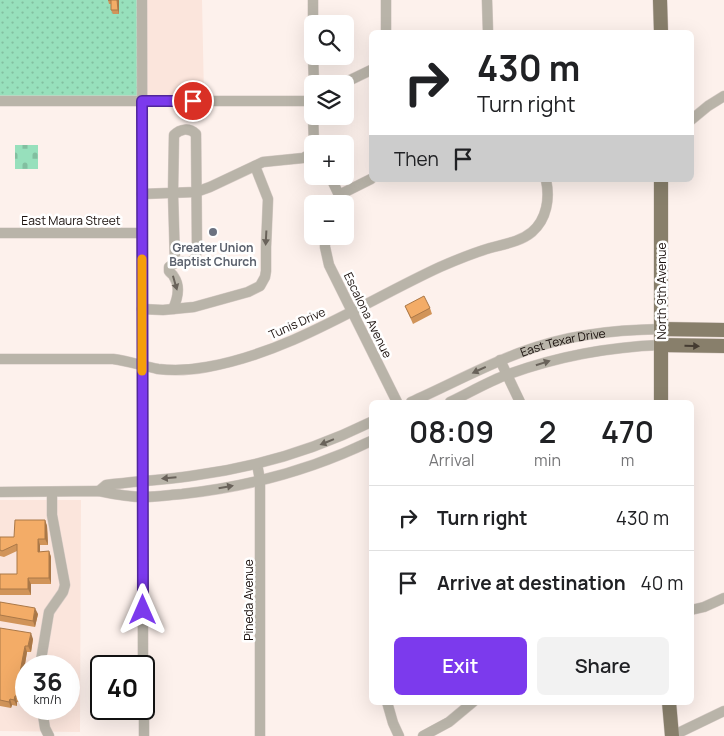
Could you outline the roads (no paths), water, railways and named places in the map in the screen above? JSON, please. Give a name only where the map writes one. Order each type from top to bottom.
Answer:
[{"type":"main road","points":[[660,0],[661,30]]},
{"type":"main road","name":"North 9th Avenue","points":[[661,182],[661,400]]},
{"type":"main road","name":"East Texar Drive","points":[[661,329],[724,330]]},
{"type":"main road","name":"East Texar Drive","points":[[660,345],[724,346]]},
{"type":"main road","points":[[669,705],[672,736]]},
{"type":"street","points":[[142,0],[143,655]]},
{"type":"street","points":[[313,15],[314,0]]},
{"type":"street","points":[[386,0],[386,30]]},
{"type":"street","points":[[487,0],[488,30]]},
{"type":"street","points":[[354,78],[369,71]]},
{"type":"street","points":[[694,118],[724,96]]},
{"type":"street","points":[[0,101],[304,101]]},
{"type":"street","points":[[173,309],[177,299],[178,288],[174,277],[168,269],[176,262],[191,262],[195,260],[196,249],[196,134],[187,130],[179,131],[174,136],[173,193],[176,262]]},
{"type":"street","points":[[142,194],[196,192],[210,188],[263,162],[304,157]]},
{"type":"street","points":[[142,309],[163,310],[194,307],[248,292],[260,286],[265,276],[268,199],[256,166]]},
{"type":"street","points":[[345,195],[369,180]]},
{"type":"street","name":"Tunis Drive","points":[[0,359],[113,359],[171,370],[189,370],[234,361],[260,353],[289,342],[441,267],[475,253],[518,241],[534,231],[540,224],[548,198],[546,182]]},
{"type":"street","name":"East Maura Street","points":[[0,233],[142,233]]},
{"type":"street","name":"Escalona Avenue","points":[[325,245],[329,265],[396,400]]},
{"type":"street","name":"East Texar Drive","points":[[415,400],[500,360],[545,344],[580,336],[630,329],[661,329]]},
{"type":"street","name":"East Texar Drive","points":[[454,400],[507,375],[572,355],[604,349],[660,345]]},
{"type":"street","points":[[500,360],[519,400]]},
{"type":"street","points":[[99,491],[106,485],[196,476],[257,464],[319,445],[369,423]]},
{"type":"street","points":[[0,492],[99,491],[143,497],[194,493],[260,480],[300,469],[332,458],[369,441]]},
{"type":"street","name":"Pineda Avenue","points":[[257,464],[260,480],[260,736]]},
{"type":"street","points":[[42,655],[49,612],[63,592],[65,585],[52,515],[52,492]]},
{"type":"street","points":[[694,609],[724,598]]},
{"type":"street","points":[[388,705],[399,736]]},
{"type":"street","points":[[423,736],[448,722],[469,705]]},
{"type":"street","points":[[672,736],[724,711]]},
{"type":"street","points":[[44,720],[49,736]]},
{"type":"street","points":[[144,720],[144,736]]},
{"type":"place","name":"Greater Union Baptist Church","points":[[213,232]]}]
